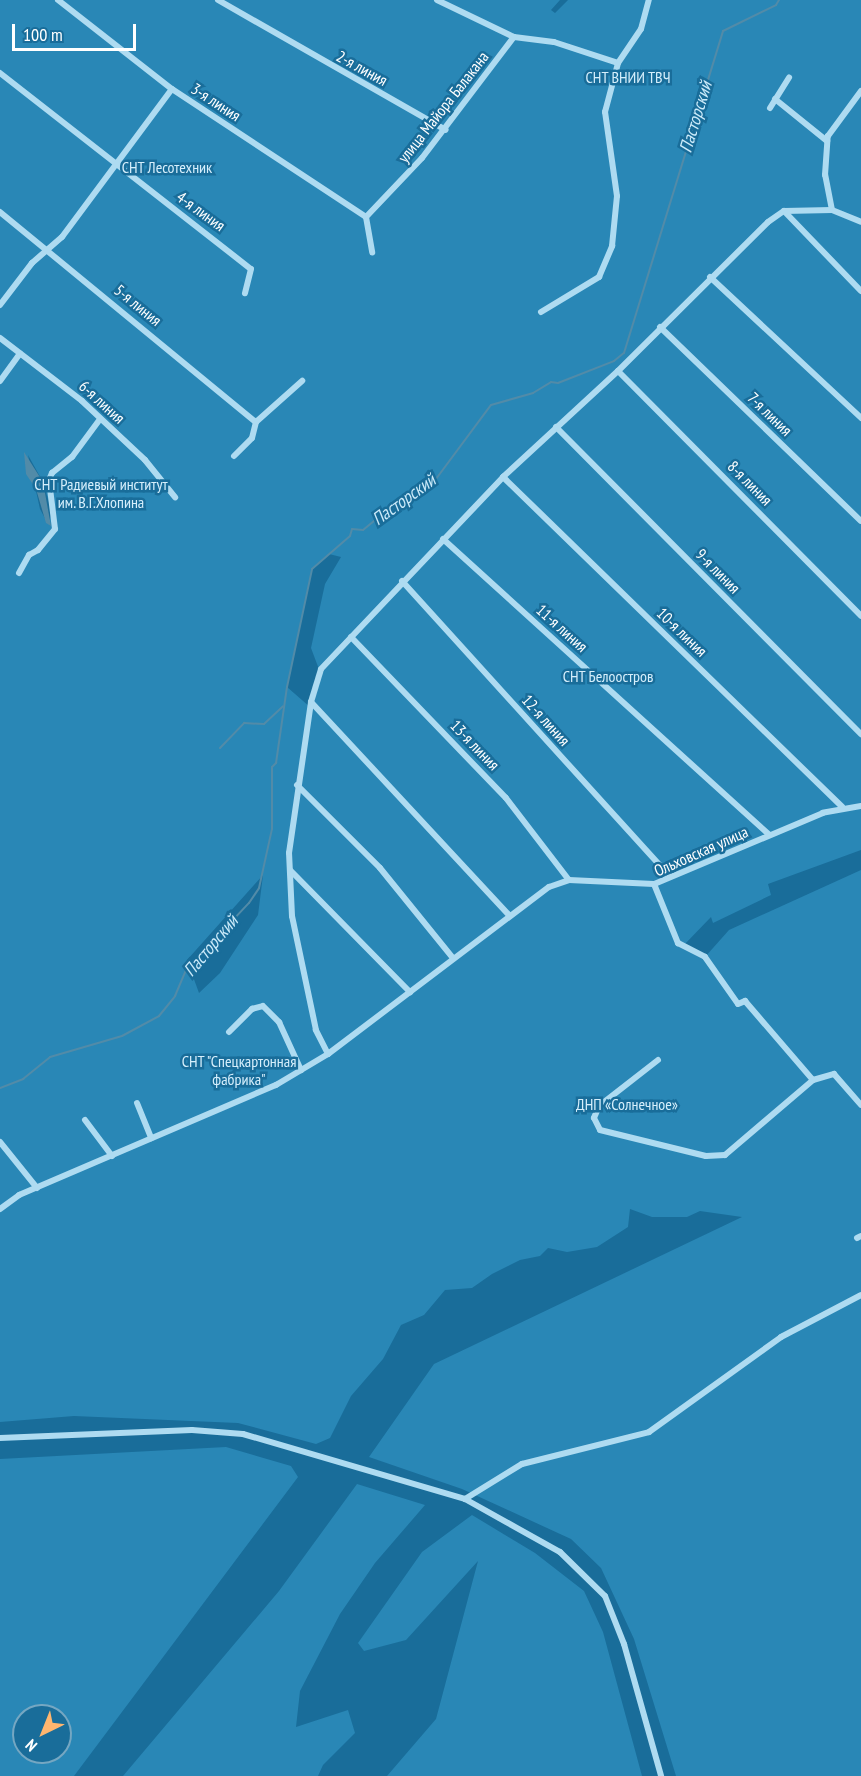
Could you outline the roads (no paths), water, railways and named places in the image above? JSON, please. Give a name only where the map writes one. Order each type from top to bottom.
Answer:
[{"type":"street","name":"3-я линия","points":[[58,0],[172,89],[366,217]]},
{"type":"street","name":"2-я линия","points":[[218,0],[446,130]]},
{"type":"street","points":[[437,0],[514,37],[554,42],[618,63]]},
{"type":"street","points":[[541,312],[599,277],[612,246],[617,196],[605,112],[618,63],[641,29],[649,0]]},
{"type":"street","name":"улица Майора Балакана","points":[[366,217],[446,130],[514,37]]},
{"type":"street","name":"4-я линия","points":[[0,73],[115,165],[221,242],[251,269],[245,293]]},
{"type":"street","points":[[770,108],[789,77]]},
{"type":"street","points":[[0,305],[48,248],[62,237],[172,89]]},
{"type":"street","points":[[832,210],[825,175],[827,141],[861,91]]},
{"type":"street","points":[[775,99],[827,141]]},
{"type":"street","points":[[328,1054],[316,1030],[291,916],[289,853],[297,785],[311,702],[321,669],[402,580],[503,477],[618,371],[710,277],[768,222],[784,211],[832,210],[861,222]]},
{"type":"street","points":[[784,211],[861,291]]},
{"type":"street","name":"5-я линия","points":[[0,212],[48,248],[256,422]]},
{"type":"street","points":[[366,217],[372,252]]},
{"type":"street","points":[[710,277],[861,418]]},
{"type":"street","name":"7-я линия","points":[[660,327],[861,521]]},
{"type":"street","name":"6-я линия","points":[[0,338],[100,419],[145,460],[175,497]]},
{"type":"street","points":[[0,381],[20,352]]},
{"type":"street","name":"8-я линия","points":[[618,371],[861,616]]},
{"type":"street","points":[[234,456],[252,438],[256,422],[302,381]]},
{"type":"street","points":[[19,573],[28,555],[38,549],[57,523],[50,480],[52,473],[72,457],[100,419]]},
{"type":"street","name":"9-я линия","points":[[556,427],[861,734]]},
{"type":"street","name":"10-я линия","points":[[503,477],[842,807]]},
{"type":"street","name":"11-я линия","points":[[443,539],[769,835]]},
{"type":"street","name":"12-я линия","points":[[402,580],[670,876]]},
{"type":"street","name":"13-я линия","points":[[351,637],[506,798],[569,880]]},
{"type":"street","points":[[311,702],[510,916]]},
{"type":"street","points":[[297,785],[380,868],[453,958]]},
{"type":"street","name":"Ольховская улица","points":[[813,1080],[745,1001],[738,1004],[705,957],[678,943],[654,884],[842,807],[861,806]]},
{"type":"street","points":[[291,870],[410,992]]},
{"type":"street","points":[[0,1209],[37,1188],[236,1103],[301,1070],[328,1054],[549,887],[569,880],[654,884]]},
{"type":"street","points":[[229,1032],[252,1009],[263,1006],[279,1022],[301,1070]]},
{"type":"street","points":[[658,1060],[599,1106],[594,1118],[600,1131],[706,1156],[725,1155],[813,1080],[834,1074],[861,1105]]},
{"type":"street","points":[[138,1103],[151,1138]]},
{"type":"street","points":[[85,1120],[112,1156]]},
{"type":"street","points":[[0,1142],[37,1188]]},
{"type":"street","points":[[465,1499],[522,1464],[649,1432],[782,1337],[861,1295]]},
{"type":"street","points":[[0,1438],[192,1430],[243,1434],[465,1499],[560,1552],[605,1596],[624,1644],[661,1776]]},
{"type":"waterway","name":"Пасторский","points":[[0,1088],[23,1079],[50,1057],[122,1036],[159,1016],[175,996],[186,970],[249,903],[259,888],[272,829],[272,767],[276,763],[287,687],[312,569],[350,536],[352,529],[363,530],[396,503],[433,483],[491,405],[533,393],[551,382],[558,383],[614,361],[624,353],[723,31],[776,5],[779,0]]},
{"type":"waterway","points":[[220,748],[244,723],[264,724],[283,706]]},
{"type":"park label","name":"СНТ ВНИИ ТВЧ","points":[[628,77]]},
{"type":"park label","name":"СНТ Лесотехник","points":[[167,167]]},
{"type":"park label","name":"СНТ Радиевый институт им. В.Г.Хлопина","points":[[101,493]]},
{"type":"park label","name":"СНТ Белоостров","points":[[608,676]]},
{"type":"park label","name":"СНТ \"Спецкартонная фабрика\"","points":[[239,1070]]},
{"type":"park label","name":"ДНП «Солнечное»","points":[[627,1104]]}]
